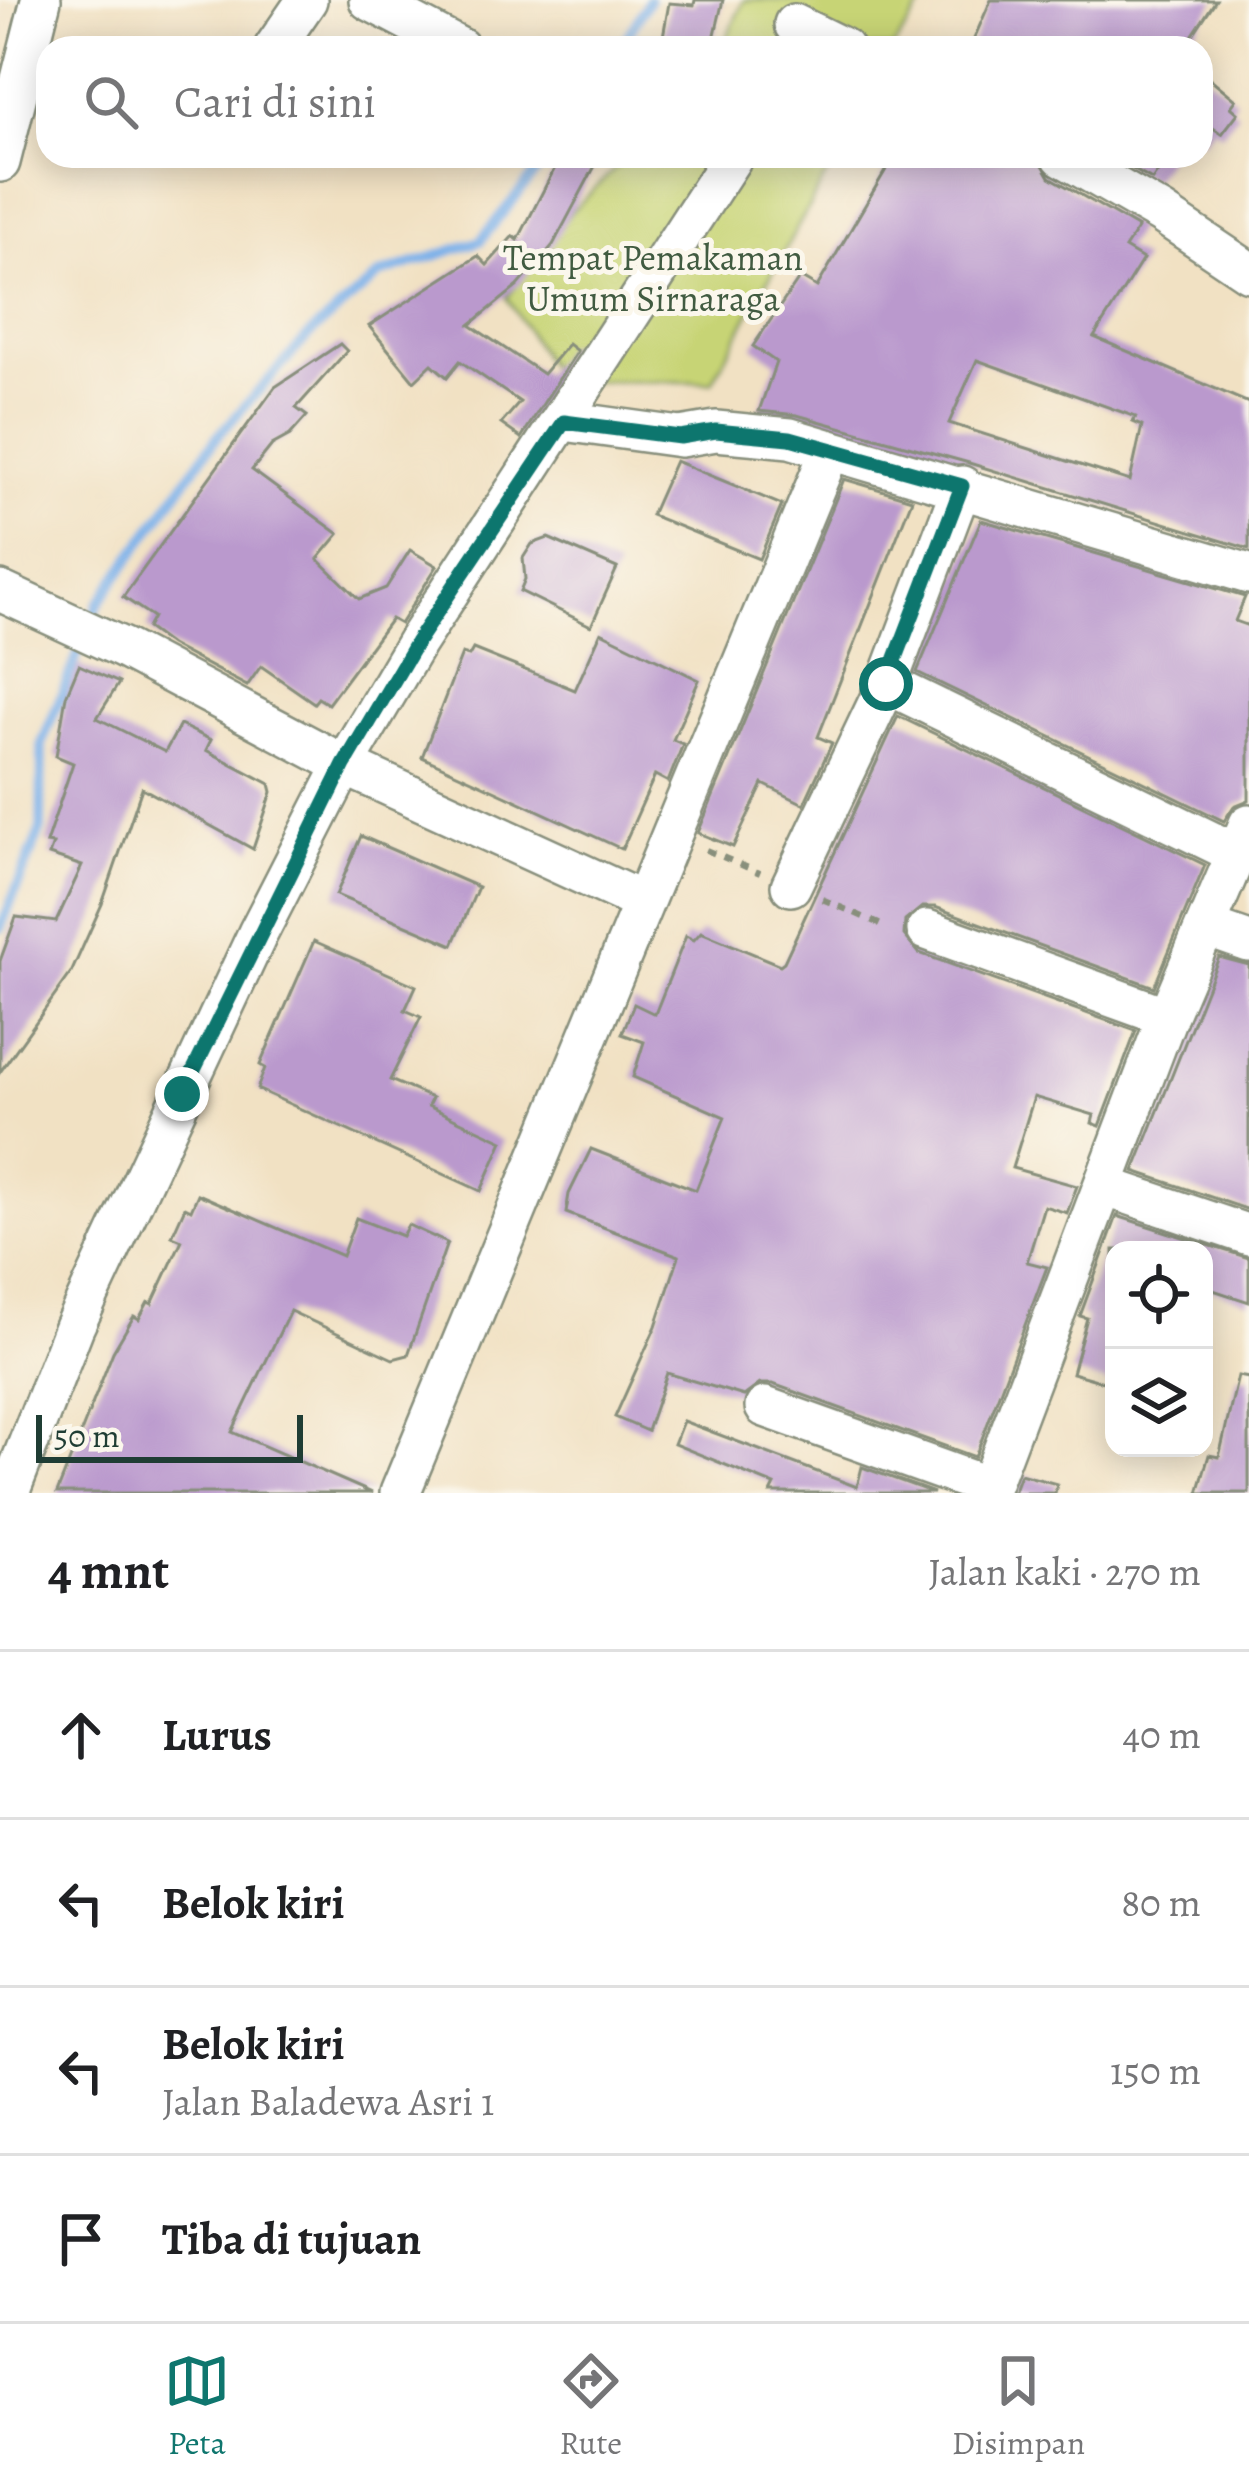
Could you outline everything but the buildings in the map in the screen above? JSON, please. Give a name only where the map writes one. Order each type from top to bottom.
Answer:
[{"type":"street","points":[[0,162],[34,92],[15,44],[40,0]]},
{"type":"street","points":[[282,36],[307,0]]},
{"type":"street","points":[[369,0],[437,36]]},
{"type":"street","points":[[9,1493],[74,1327],[258,933],[344,765],[416,643],[564,422],[718,168]]},
{"type":"street","points":[[1081,168],[1249,272]]},
{"type":"street","points":[[564,422],[680,437],[716,431],[790,438],[1249,574]]},
{"type":"street","points":[[400,1493],[823,468]]},
{"type":"street","points":[[790,886],[886,684],[962,486]]},
{"type":"street","points":[[0,591],[123,648],[344,765],[643,902]]},
{"type":"street","points":[[765,1407],[988,1490],[1167,1017],[1243,839],[886,684]]},
{"type":"street","points":[[1206,927],[1249,942]]},
{"type":"street","points":[[927,930],[1167,1017]]},
{"type":"street","points":[[1104,1186],[1249,1235]]},
{"type":"green space","points":[[744,0],[926,0],[901,36],[728,36]]},
{"type":"green space","name":"Tempat Pemakaman Umum Sirnaraga","points":[[616,168],[830,168],[712,382],[558,381],[507,298],[571,212]]},
{"type":"waterway","points":[[627,36],[649,0]]},
{"type":"waterway","points":[[0,929],[41,829],[42,743],[98,604],[216,438],[309,335],[381,274],[480,241],[539,168]]},
{"type":"route","points":[[182,1094],[344,765],[416,643],[564,422],[680,437],[716,431],[790,438],[962,486],[886,684]]}]
